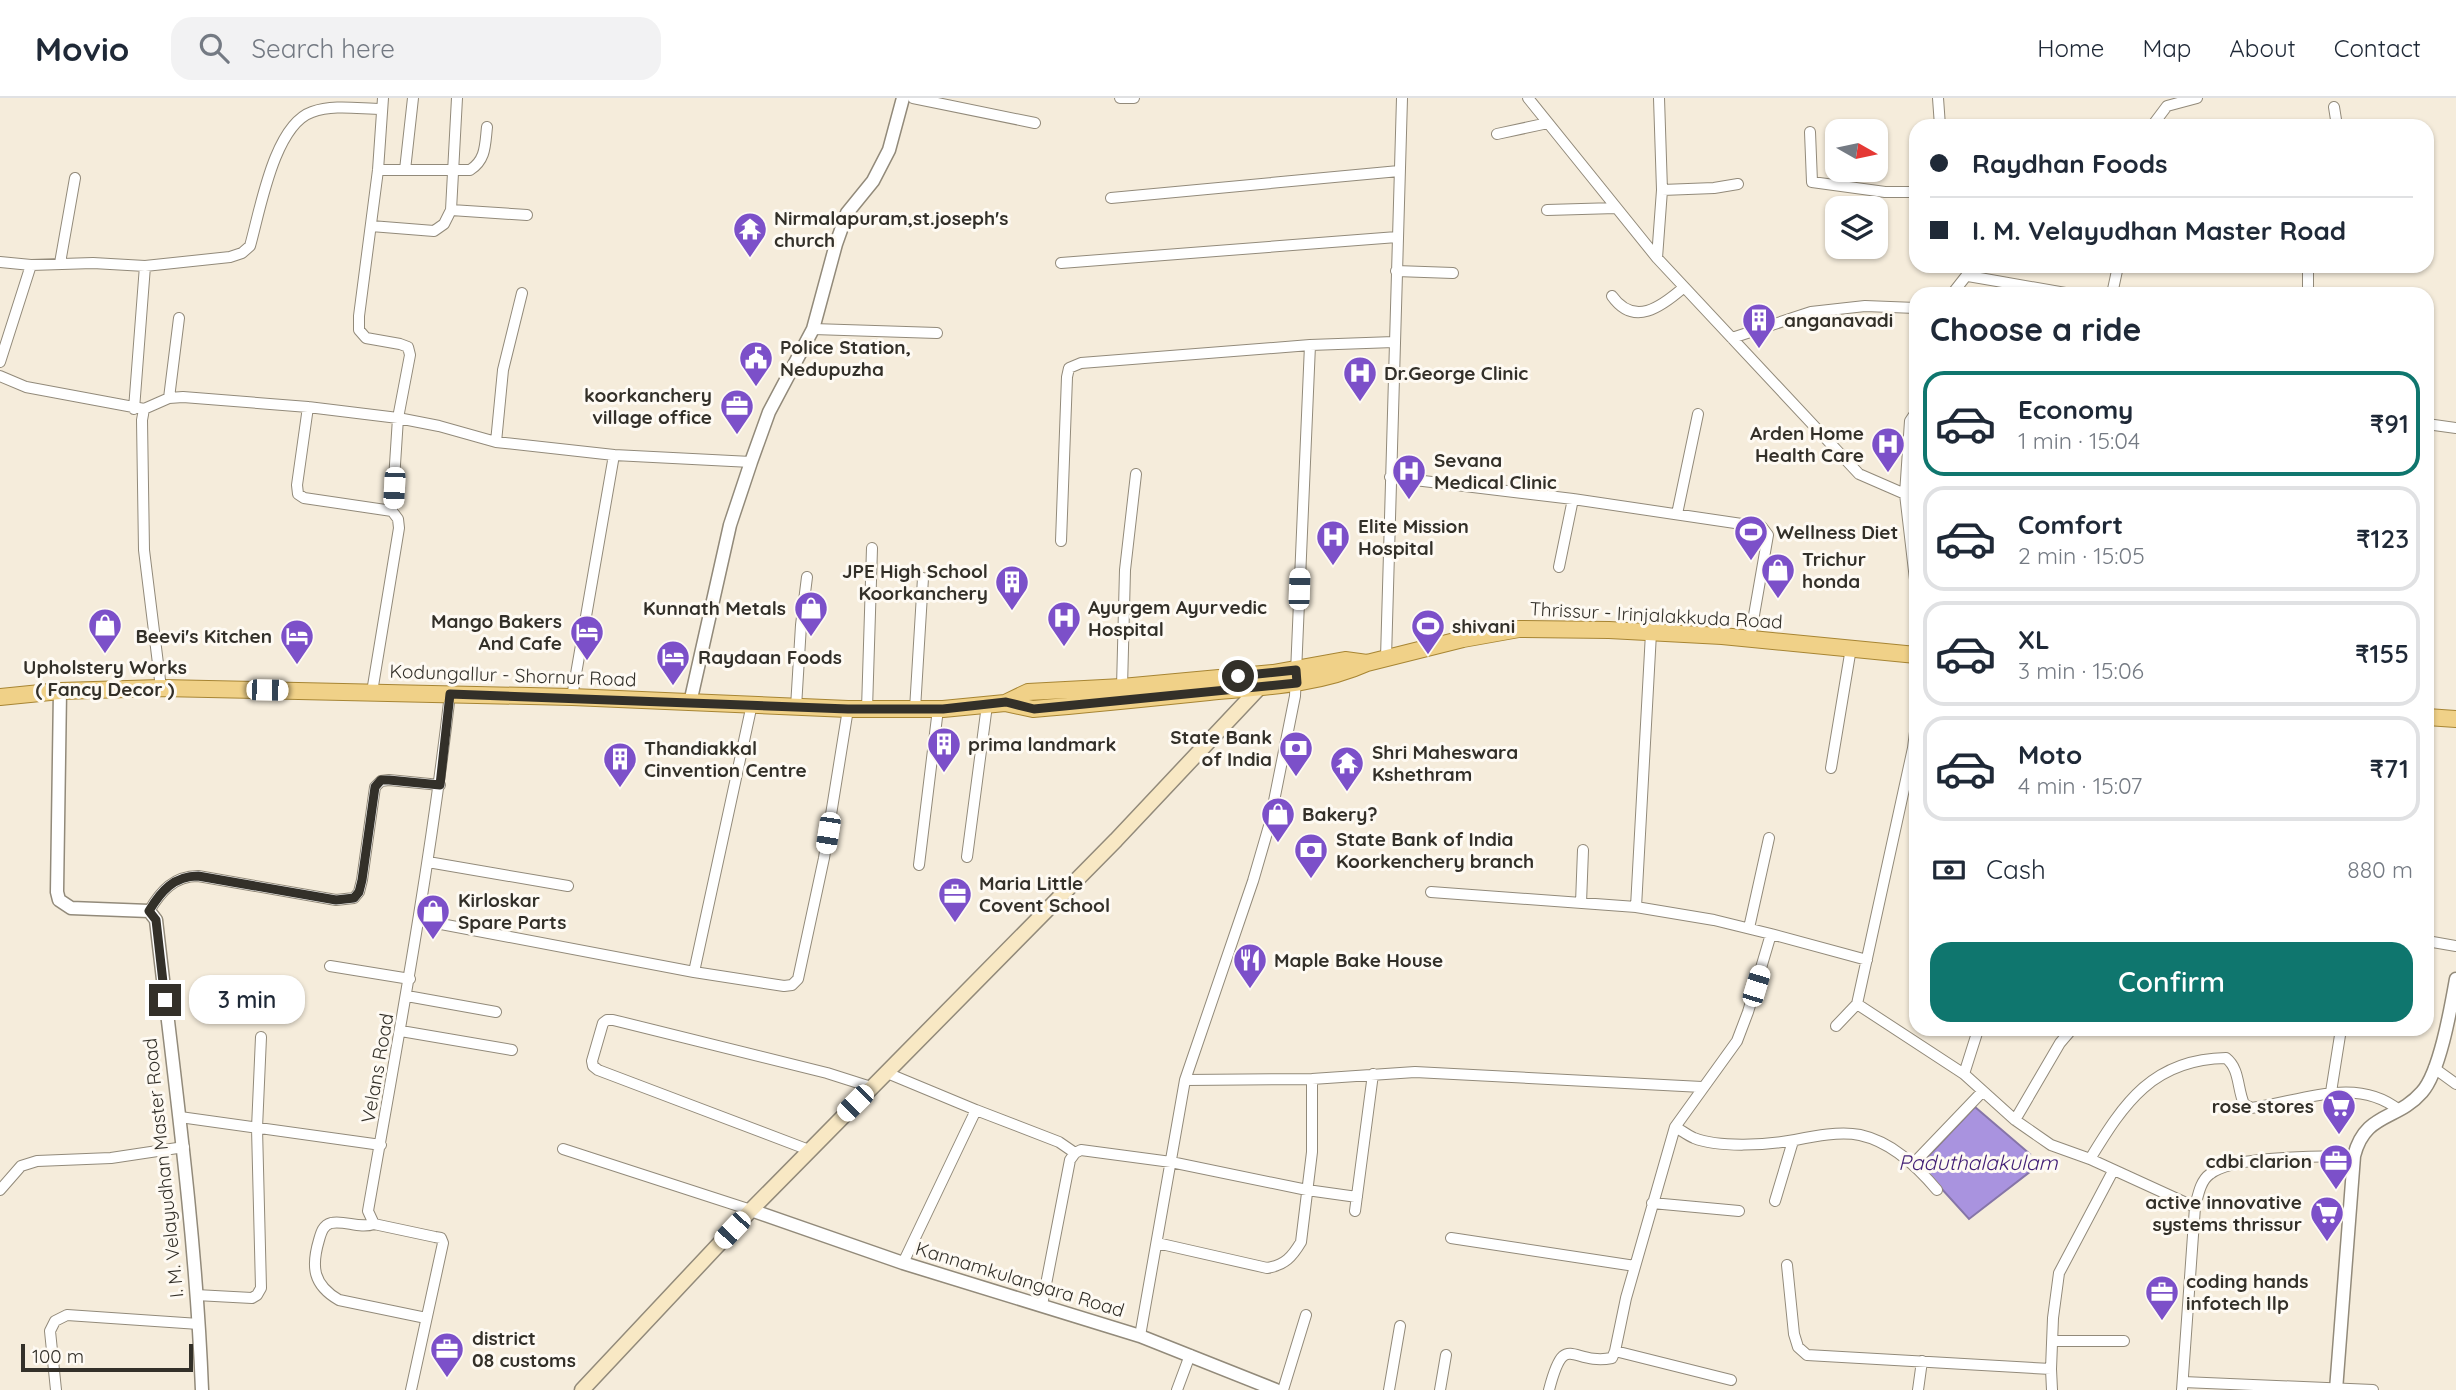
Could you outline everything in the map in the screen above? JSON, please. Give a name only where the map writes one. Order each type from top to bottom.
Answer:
[{"type":"main road","name":"Thrissur - Irinjalakkuda Road","points":[[1296,683],[1345,673],[1367,663],[1463,639],[1519,629],[1750,638],[1909,654]]},
{"type":"main road","name":"Kodungallur - Shornur Road","points":[[0,697],[60,691],[161,688],[572,697],[848,709],[938,709],[1006,702],[1028,692],[1122,687],[1273,673],[1296,683]]},
{"type":"main road","points":[[1006,702],[1034,709],[1296,683]]},
{"type":"main road","points":[[582,1390],[751,1210],[1116,840],[1259,687]]},
{"type":"main road","points":[[2434,717],[2456,719]]},
{"type":"street","points":[[405,170],[413,98]]},
{"type":"street","points":[[371,226],[434,231],[444,224],[451,210],[457,98]]},
{"type":"street","points":[[690,703],[730,525],[751,462],[769,412],[813,329],[847,213],[873,181],[889,150],[903,98]]},
{"type":"street","points":[[913,98],[1035,123]]},
{"type":"street","points":[[1120,98],[1134,98]]},
{"type":"street","points":[[1386,658],[1402,98]]},
{"type":"street","points":[[1528,98],[1683,288],[1858,474],[1905,494]]},
{"type":"street","points":[[1657,258],[1662,190],[1659,98]]},
{"type":"street","points":[[1938,98],[1940,119]]},
{"type":"street","points":[[2156,119],[2167,102],[2197,98]]},
{"type":"street","points":[[0,262],[145,267],[230,257],[242,253],[250,246],[273,165],[284,138],[297,120],[311,112],[331,108],[383,104],[379,170],[359,330],[366,338],[408,347],[410,355],[398,418],[392,511],[398,519],[399,528],[372,692]]},
{"type":"street","points":[[2334,107],[2336,119]]},
{"type":"street","points":[[1497,134],[1548,123]]},
{"type":"street","points":[[379,170],[470,170],[483,158],[487,127]]},
{"type":"street","points":[[1810,132],[1812,182],[1885,192],[1909,192]]},
{"type":"street","points":[[1111,198],[1399,171]]},
{"type":"street","points":[[60,263],[75,178]]},
{"type":"street","points":[[1662,190],[1738,184]]},
{"type":"street","points":[[1547,210],[1616,208]]},
{"type":"street","points":[[451,210],[527,215]]},
{"type":"street","points":[[1062,263],[1397,237]]},
{"type":"street","points":[[0,362],[31,265]]},
{"type":"street","points":[[145,267],[139,409],[142,420],[144,550],[161,688]]},
{"type":"street","points":[[1396,271],[1453,273]]},
{"type":"street","points":[[1958,287],[1970,273]]},
{"type":"street","points":[[1968,276],[2031,287]]},
{"type":"street","points":[[1612,296],[1620,308],[1636,312],[1659,308],[1683,288]]},
{"type":"street","points":[[496,442],[503,370],[522,293]]},
{"type":"street","points":[[1732,338],[1811,312],[1866,306],[1909,308]]},
{"type":"street","points":[[169,398],[179,318]]},
{"type":"street","points":[[813,329],[937,333]]},
{"type":"street","points":[[1061,541],[1069,368],[1081,363],[1310,345],[1394,342]]},
{"type":"street","points":[[1140,1336],[1185,1080],[1254,881],[1269,826],[1296,683],[1310,345]]},
{"type":"street","points":[[0,376],[26,387],[139,409],[169,398],[183,397],[308,407],[398,418],[496,442],[614,455],[751,462]]},
{"type":"street","points":[[308,407],[298,494],[304,498],[392,511]]},
{"type":"street","points":[[1677,514],[1698,414]]},
{"type":"street","points":[[2434,425],[2456,428]]},
{"type":"street","points":[[1909,436],[1905,494],[1909,528]]},
{"type":"street","points":[[572,697],[614,455]]},
{"type":"street","points":[[1122,687],[1125,570],[1136,474]]},
{"type":"street","points":[[1390,477],[1573,499],[1762,527],[1768,535],[1750,638]]},
{"type":"street","points":[[1559,567],[1573,499]]},
{"type":"street","points":[[867,709],[872,548]]},
{"type":"street","points":[[796,707],[807,577]]},
{"type":"street","points":[[915,709],[923,578]]},
{"type":"street","points":[[1636,907],[1651,633]]},
{"type":"street","points":[[1831,768],[1852,648]]},
{"type":"street","points":[[60,691],[57,892],[59,900],[71,908],[149,911],[159,894],[185,876],[251,884],[336,900],[354,898],[359,892],[362,880],[375,787],[381,780],[440,785]]},
{"type":"street","name":"Velans Road","points":[[374,1224],[368,1211],[410,979],[440,785],[450,694]]},
{"type":"street","points":[[694,972],[752,704]]},
{"type":"street","points":[[967,857],[987,705]]},
{"type":"street","points":[[419,920],[694,972],[783,986],[792,985],[798,979],[824,858],[848,709]]},
{"type":"street","points":[[919,865],[938,709]]},
{"type":"street","points":[[1836,1026],[1857,1004],[1909,766]]},
{"type":"street","points":[[1749,929],[1769,838]]},
{"type":"street","points":[[1581,903],[1583,850]]},
{"type":"street","points":[[428,862],[568,886]]},
{"type":"street","points":[[1431,892],[1636,907],[1714,920],[1867,960]]},
{"type":"street","name":"I. M. Velayudhan Master Road","points":[[149,911],[156,920],[184,1147],[202,1390]]},
{"type":"street","points":[[1549,1390],[1558,1359],[1563,1355],[1612,1358],[1652,1203],[1675,1127],[1737,1041],[1771,934]]},
{"type":"street","points":[[2434,942],[2456,946]]},
{"type":"street","points":[[330,966],[410,979]]},
{"type":"street","points":[[2336,1389],[2354,1156],[2358,1141],[2370,1125],[2410,1105],[2424,1090],[2434,1069],[2454,997],[2456,979]]},
{"type":"street","points":[[407,996],[496,1012]]},
{"type":"street","points":[[1857,1004],[1964,1074],[2015,1120],[2051,1144],[2090,1159],[2195,1208]]},
{"type":"street","points":[[809,1150],[598,1070],[592,1062],[603,1023],[613,1020],[827,1073],[871,1087]]},
{"type":"street","points":[[401,1031],[512,1050]]},
{"type":"street","points":[[1964,1074],[1976,1036]]},
{"type":"street","points":[[2015,1120],[2066,1036]]},
{"type":"street","points":[[2331,1092],[2340,1036]]},
{"type":"street","points":[[196,1295],[252,1298],[261,1288],[257,1128],[261,1037]]},
{"type":"street","points":[[2090,1159],[2118,1114],[2146,1084],[2171,1069],[2214,1058],[2226,1058],[2235,1065],[2244,1104],[2251,1108],[2331,1092],[2361,1093],[2386,1100],[2399,1110]]},
{"type":"street","points":[[2434,1069],[2456,1084]]},
{"type":"street","points":[[1185,1080],[1312,1079],[1415,1072],[1702,1087]]},
{"type":"street","points":[[887,1073],[1059,1142],[1074,1153]]},
{"type":"street","points":[[1355,1211],[1373,1074]]},
{"type":"street","points":[[1157,1243],[1267,1268],[1282,1265],[1293,1255],[1301,1242],[1312,1152],[1312,1079]]},
{"type":"street","points":[[1914,1163],[1983,1091]]},
{"type":"street","points":[[903,1264],[976,1110]]},
{"type":"street","points":[[180,1117],[381,1145]]},
{"type":"street","points":[[1675,1127],[1707,1142],[1746,1144],[1793,1141],[1811,1136],[1858,1135],[1883,1144],[1914,1163],[1937,1190]]},
{"type":"street","points":[[1775,1201],[1793,1141]]},
{"type":"street","points":[[0,1190],[21,1166],[37,1161],[111,1158],[184,1147]]},
{"type":"street","points":[[563,1149],[751,1210]]},
{"type":"street","points":[[1042,1306],[1070,1160],[1074,1153],[1082,1150],[1171,1162],[1357,1198]]},
{"type":"street","points":[[2354,1156],[2229,1164],[2203,1180],[2195,1208],[2182,1386],[2373,1390]]},
{"type":"street","points":[[2052,1390],[2052,1341],[2059,1273],[2113,1171]]},
{"type":"street","points":[[1652,1203],[1739,1211]]},
{"type":"street","name":"Kannamkulangara Road","points":[[751,1210],[903,1264],[1140,1336],[1269,1388]]},
{"type":"street","points":[[411,1390],[443,1252],[441,1238],[374,1224],[367,1226],[333,1222],[327,1225],[322,1231],[313,1261],[319,1280],[329,1294],[339,1300],[426,1318]]},
{"type":"street","points":[[1451,1238],[1635,1266]]},
{"type":"street","points":[[1787,1265],[1794,1334],[1798,1348],[1807,1355],[2051,1369]]},
{"type":"street","points":[[1283,1390],[1306,1314]]},
{"type":"street","points":[[56,1390],[50,1331],[55,1321],[67,1315],[199,1324]]},
{"type":"street","points":[[1389,1390],[1400,1326]]},
{"type":"street","points":[[2052,1341],[2124,1342]]},
{"type":"street","points":[[1615,1351],[1731,1380]]},
{"type":"street","points":[[1178,1390],[1191,1355]]},
{"type":"street","points":[[1440,1390],[1446,1355]]},
{"type":"street","points":[[1918,1390],[1922,1361]]},
{"type":"water","name":"Paduthalakulam","points":[[1975,1107],[2030,1154],[2023,1162],[2031,1171],[1969,1219],[1920,1165]]},
{"type":"place","name":"Nirmalapuram,st.joseph's church","points":[[750,259]]},
{"type":"place","name":"anganavadi","points":[[1759,350]]},
{"type":"place","name":"Police Station, Nedupuzha","points":[[756,388]]},
{"type":"place","name":"Dr.George Clinic","points":[[1360,403]]},
{"type":"place","name":"koorkanchery village office","points":[[737,436]]},
{"type":"place","name":"Arden Home Health Care","points":[[1888,474]]},
{"type":"place","name":"Sevana Medical Clinic","points":[[1409,501]]},
{"type":"place","name":"Wellness Diet","points":[[1751,562]]},
{"type":"place","name":"Elite Mission Hospital","points":[[1333,567]]},
{"type":"place","name":"Trichur honda","points":[[1778,600]]},
{"type":"place","name":"JPE High School Koorkanchery","points":[[1012,612]]},
{"type":"place","name":"Kunnath Metals","points":[[811,638]]},
{"type":"place","name":"Ayurgem Ayurvedic Hospital","points":[[1064,648]]},
{"type":"place","name":"Upholstery Works ( Fancy Decor )","points":[[105,655]]},
{"type":"place","name":"shivani","points":[[1428,656]]},
{"type":"place","name":"Mango Bakers And Cafe","points":[[587,662]]},
{"type":"place","name":"Beevi's Kitchen","points":[[297,666]]},
{"type":"place","name":"Raydaan Foods","points":[[673,687]]},
{"type":"place","name":"prima landmark","points":[[944,774]]},
{"type":"place","name":"State Bank of India","points":[[1296,778]]},
{"type":"place","name":"Thandiakkal Cinvention Centre","points":[[620,789]]},
{"type":"place","name":"Shri Maheswara Kshethram","points":[[1347,793]]},
{"type":"place","name":"Bakery?","points":[[1278,844]]},
{"type":"place","name":"State Bank of India Koorkenchery branch","points":[[1311,880]]},
{"type":"place","name":"Maria Little Covent School","points":[[955,924]]},
{"type":"place","name":"Kirloskar Spare Parts","points":[[433,941]]},
{"type":"place","name":"Maple Bake House","points":[[1250,990]]},
{"type":"place","name":"rose stores","points":[[2339,1136]]},
{"type":"place","name":"cdbi clarion","points":[[2336,1191]]},
{"type":"place","name":"active innovative systems thrissur","points":[[2327,1243]]},
{"type":"place","name":"coding hands infotech llp","points":[[2162,1322]]},
{"type":"place","name":"district 08 customs","points":[[447,1379]]},
{"type":"route","points":[[165,1000],[156,920],[149,911],[159,894],[185,876],[198,876],[336,900],[354,898],[359,892],[362,880],[375,787],[381,780],[440,785],[450,694],[848,709],[943,709],[1006,702],[1034,709],[1297,683],[1296,670],[1238,676]]}]
